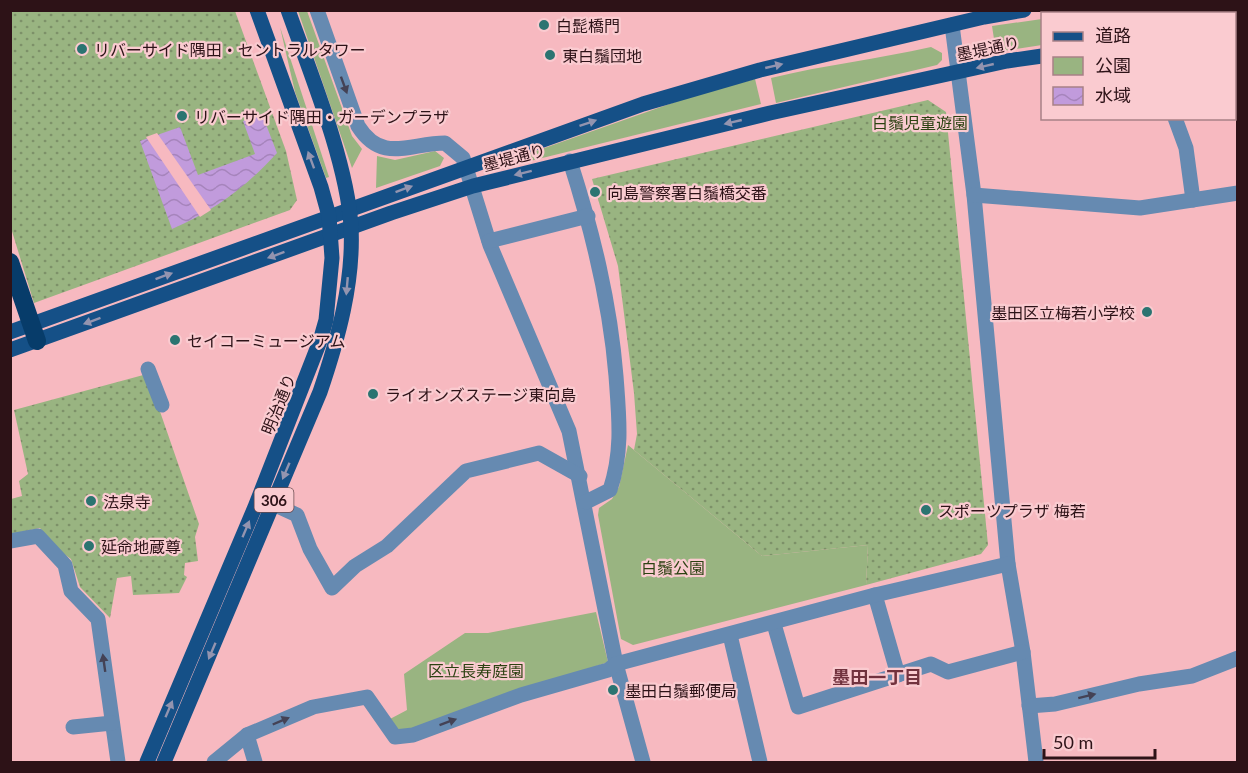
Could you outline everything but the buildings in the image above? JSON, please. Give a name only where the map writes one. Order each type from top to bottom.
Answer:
[{"type":"highway","points":[[10,262],[34,333]]},
{"type":"main road","name":"明治通り","points":[[147,762],[312,366],[326,320],[331,279],[329,216],[321,187],[257,10]]},
{"type":"main road","name":"明治通り","points":[[164,762],[273,504],[335,349],[346,295],[351,228],[349,208],[332,141],[288,10]]},
{"type":"main road","name":"墨堤通り","points":[[10,351],[34,333],[349,208],[708,83],[1024,10]]},
{"type":"main road","points":[[1154,10],[1172,12]]},
{"type":"main road","name":"墨堤通り","points":[[10,332],[34,333],[331,236],[473,186],[570,161],[959,72],[1041,56]]},
{"type":"street","points":[[317,10],[358,126],[365,137],[382,147],[394,150],[445,143],[457,151],[466,166],[489,241],[570,431],[616,664],[643,762]]},
{"type":"street","points":[[952,25],[974,195],[1008,564],[1023,652],[1036,762]]},
{"type":"street","points":[[1176,120],[1186,148],[1193,200]]},
{"type":"street","points":[[570,161],[588,216],[609,311],[621,436],[610,490],[585,502]]},
{"type":"street","points":[[974,195],[1140,208],[1238,193]]},
{"type":"street","points":[[489,241],[588,216]]},
{"type":"street","points":[[148,369],[162,405]]},
{"type":"street","points":[[273,504],[297,515],[310,549],[332,588],[355,566],[387,546],[466,471],[539,453],[580,476]]},
{"type":"street","points":[[10,542],[38,536],[65,566],[72,591],[98,619],[118,762]]},
{"type":"street","points":[[214,762],[247,735],[313,707],[367,697],[395,737],[413,735],[521,695],[608,670],[616,664],[774,624],[875,595],[1008,564]]},
{"type":"street","points":[[875,595],[898,675]]},
{"type":"street","points":[[774,624],[798,707],[931,664],[948,672],[1023,652]]},
{"type":"street","points":[[730,635],[760,762]]},
{"type":"street","points":[[1029,706],[1054,704],[1139,684],[1192,676],[1238,658]]},
{"type":"street","points":[[74,727],[112,723]]},
{"type":"street","points":[[247,735],[255,762]]},
{"type":"green space","points":[[10,11],[235,11],[286,151],[297,200],[290,210],[34,303],[11,228]]},
{"type":"green space","points":[[298,11],[307,11],[352,136],[362,149],[352,168]]},
{"type":"green space","points":[[1041,19],[1041,45],[996,52],[992,26]]},
{"type":"green space","points":[[280,27],[329,177],[326,178],[295,92]]},
{"type":"green space","points":[[931,47],[942,53],[942,60],[937,65],[776,103],[771,78]]},
{"type":"green space","points":[[755,79],[761,104],[518,164],[516,158],[695,95]]},
{"type":"green space","name":"白鬚児童遊園","points":[[928,100],[946,112],[988,545],[981,554],[866,585],[868,545],[762,556],[634,450],[637,434],[634,393],[618,266],[592,179]]},
{"type":"green space","points":[[435,151],[444,158],[440,166],[376,188],[377,156],[395,160]]},
{"type":"green space","points":[[147,374],[199,524],[195,537],[198,561],[185,563],[184,575],[187,577],[179,593],[133,595],[131,576],[117,578],[110,618],[80,587],[71,559],[57,549],[40,528],[11,534],[11,499],[22,496],[19,481],[28,474],[14,410]]},
{"type":"green space","name":"白鬚公園","points":[[628,445],[762,556],[868,545],[866,585],[633,645],[621,639],[598,515],[599,508],[612,499],[619,487]]},
{"type":"green space","name":"区立長寿庭園","points":[[596,612],[608,662],[407,733],[397,730],[390,719],[407,710],[404,674],[465,633],[488,633]]},
{"type":"water","points":[[262,114],[277,153],[229,197],[172,229],[140,141],[180,127],[198,175],[255,154],[243,121]]},
{"type":"pier","points":[[157,133],[211,210],[200,217],[146,137]]},
{"type":"place","name":"白髭橋門","points":[[544,25]]},
{"type":"place","name":"リバーサイド隅田・セントラルタワー","points":[[82,49]]},
{"type":"place","name":"東白鬚団地","points":[[550,55]]},
{"type":"place","name":"リバーサイド隅田・ガーデンプラザ","points":[[182,116]]},
{"type":"place","name":"向島警察署白鬚橋交番","points":[[595,192]]},
{"type":"place","name":"墨田区立梅若小学校","points":[[1147,312]]},
{"type":"place","name":"セイコーミュージアム","points":[[175,340]]},
{"type":"place","name":"ライオンズステージ東向島","points":[[373,394]]},
{"type":"place","name":"法泉寺","points":[[91,501]]},
{"type":"place","name":"スポーツプラザ 梅若","points":[[926,510]]},
{"type":"place","name":"延命地蔵尊","points":[[89,546]]},
{"type":"place","name":"墨田白鬚郵便局","points":[[613,690]]},
{"type":"district","name":"墨田一丁目","points":[[877,677]]}]
